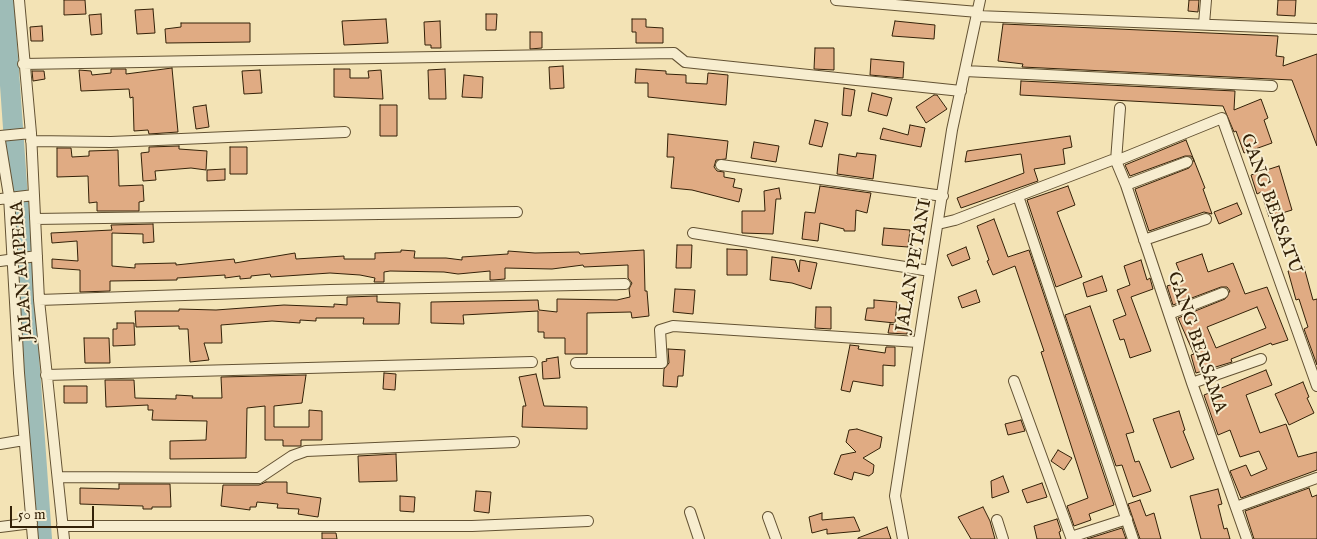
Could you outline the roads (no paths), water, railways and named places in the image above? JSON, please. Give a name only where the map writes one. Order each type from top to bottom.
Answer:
[{"type":"street","name":"JALAN AMPERA","points":[[18,0],[29,136],[30,195],[35,219],[33,257],[40,300],[46,375],[64,539]]},
{"type":"street","points":[[836,0],[977,14],[1317,30]]},
{"type":"street","name":"JALAN PETANI","points":[[903,539],[895,496],[930,271],[947,222],[943,196],[952,130],[980,0]]},
{"type":"street","points":[[1204,24],[1206,0]]},
{"type":"street","points":[[23,64],[674,53],[685,62],[961,91]]},
{"type":"street","points":[[965,71],[1272,86]]},
{"type":"street","points":[[947,222],[1114,161],[1120,108]]},
{"type":"street","name":"GANG BERSATU","points":[[1114,161],[1222,118],[1317,386]]},
{"type":"street","points":[[33,539],[24,440],[15,258],[2,137],[29,136],[111,142],[344,132]]},
{"type":"street","name":"GANG BERSAMA","points":[[1114,161],[1126,185],[1192,383],[1248,539]]},
{"type":"street","points":[[1126,185],[1188,162]]},
{"type":"street","points":[[721,165],[943,196]]},
{"type":"street","points":[[8,197],[30,195]]},
{"type":"street","points":[[1018,196],[1133,539]]},
{"type":"street","points":[[35,219],[517,212]]},
{"type":"street","points":[[1144,240],[1206,219]]},
{"type":"street","points":[[693,233],[930,271]]},
{"type":"street","points":[[0,261],[33,257]]},
{"type":"street","points":[[40,300],[330,290],[625,284]]},
{"type":"street","points":[[1169,314],[1223,293]]},
{"type":"street","points":[[576,363],[662,363],[660,330],[673,326],[918,342]]},
{"type":"street","points":[[1192,383],[1261,359]]},
{"type":"street","points":[[46,375],[532,362]]},
{"type":"street","points":[[1014,381],[1071,538],[1127,519]]},
{"type":"street","points":[[0,444],[24,440]]},
{"type":"street","points":[[58,477],[259,478],[292,456],[306,451],[514,442]]},
{"type":"street","points":[[1236,507],[1317,478]]},
{"type":"street","points":[[690,512],[699,539]]},
{"type":"street","points":[[768,517],[776,539]]},
{"type":"street","points":[[997,520],[1003,539]]},
{"type":"street","points":[[62,526],[472,526],[588,521]]},
{"type":"street","points":[[0,527],[32,523]]},
{"type":"waterway","points":[[4,0],[42,539]]}]
